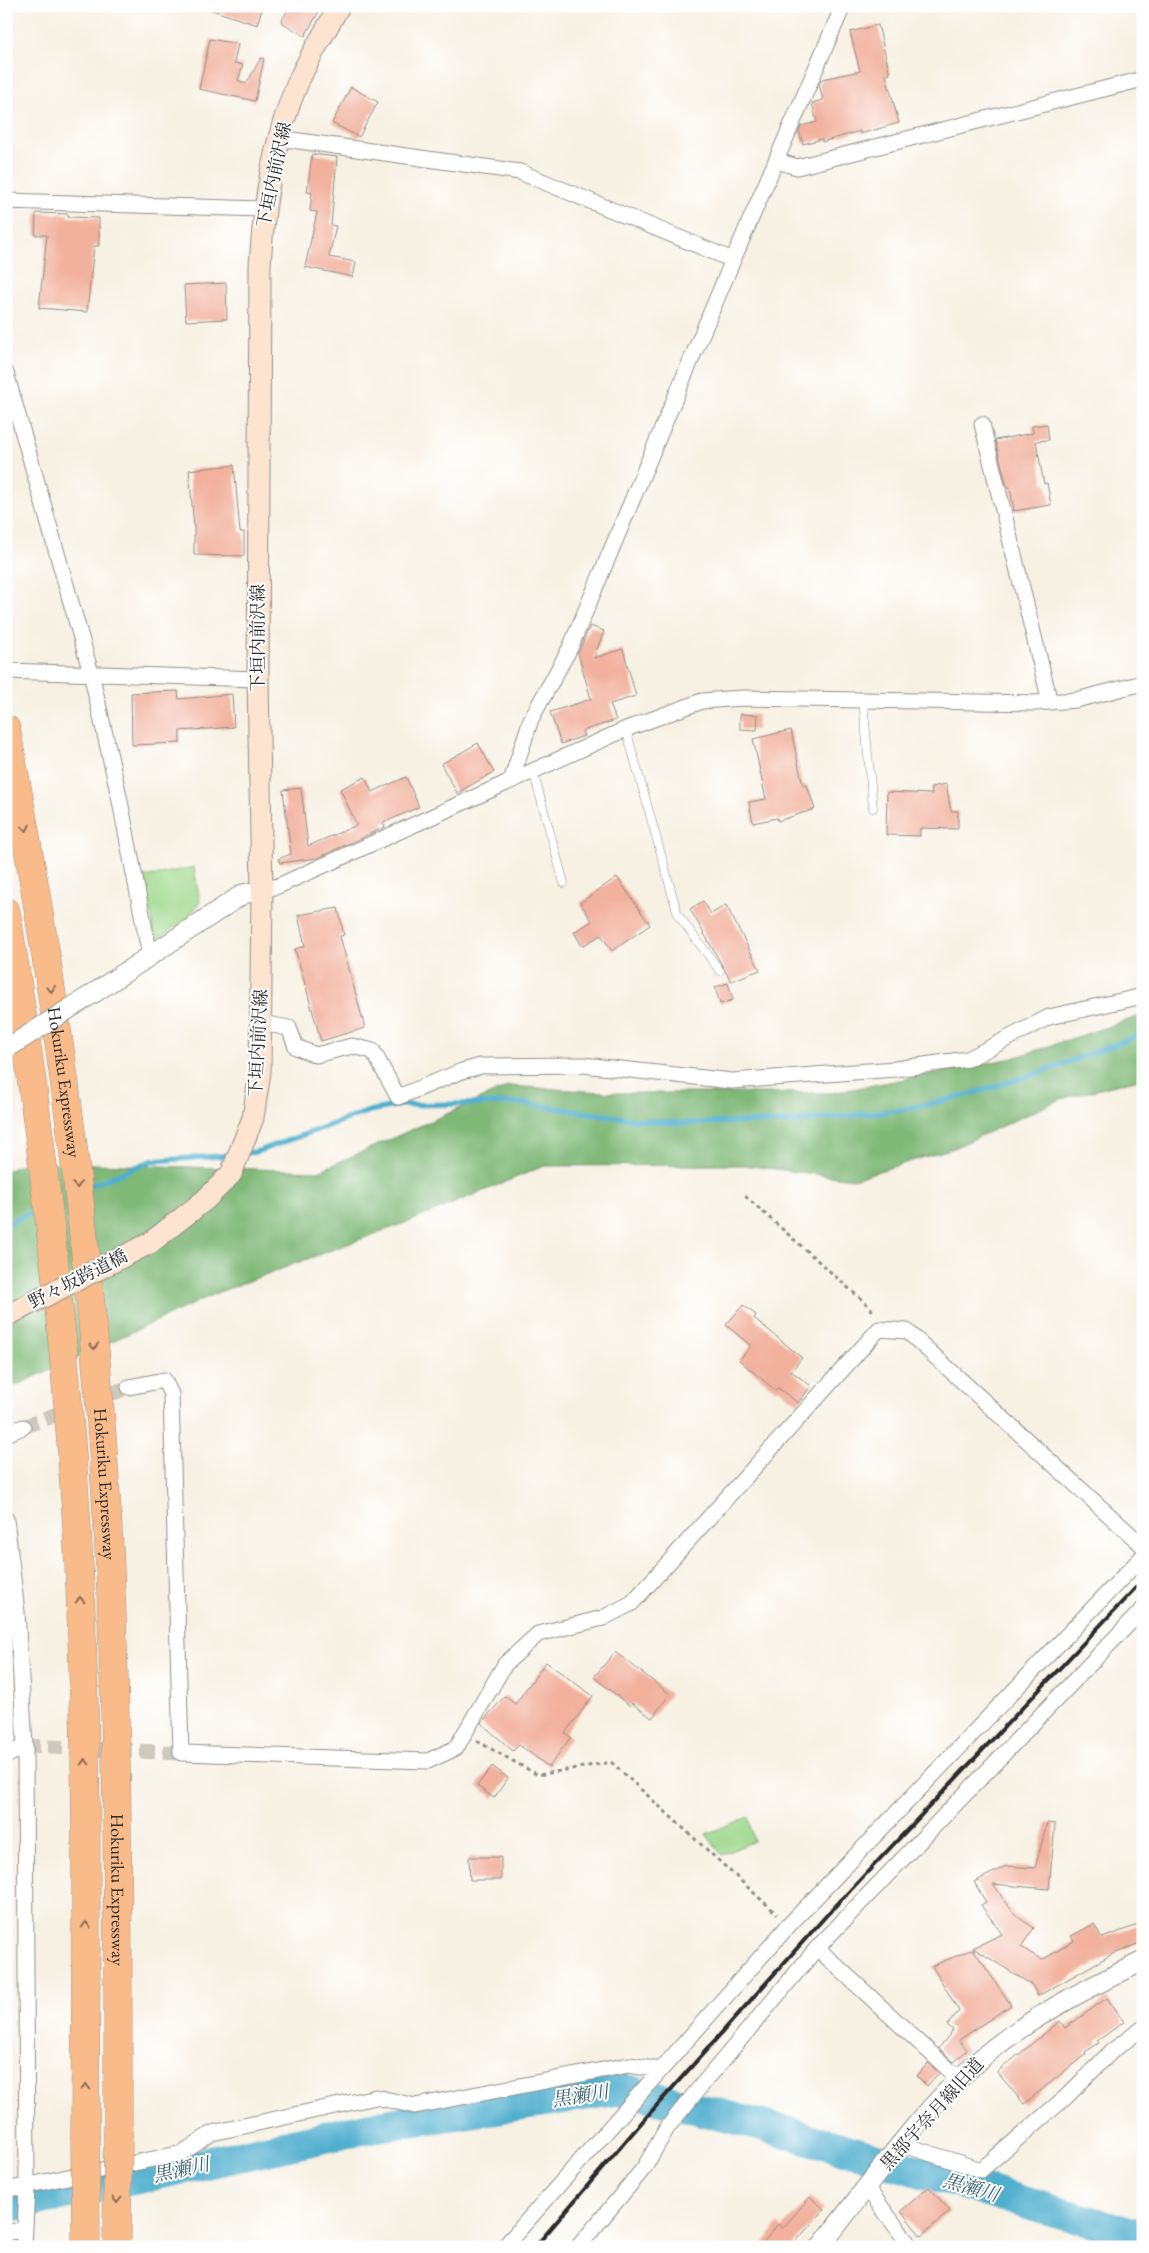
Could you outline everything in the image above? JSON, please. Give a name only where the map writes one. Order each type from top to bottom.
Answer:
[{"type":"highway","name":"Hokuriku Expressway","points":[[6,729],[31,858],[53,1000],[93,1332],[106,1496],[118,1850],[117,2243]]},
{"type":"highway","name":"Hokuriku Expressway","points":[[6,912],[24,1020],[46,1184],[76,1512],[83,1676],[86,1851],[86,2244]]},
{"type":"main road","name":"下垣内前沢線","points":[[150,1243],[205,1200],[231,1174],[253,1118],[260,1072],[261,1023],[262,890],[258,678],[260,275],[264,209],[278,138],[300,79],[339,6]]},
{"type":"main road","name":"野々坂跨道橋","points":[[6,1316],[150,1243]]},
{"type":"street","points":[[511,781],[531,719],[570,648],[733,260],[843,6]]},
{"type":"street","points":[[777,161],[797,167],[1143,79]]},
{"type":"street","points":[[278,138],[520,172],[733,260]]},
{"type":"street","points":[[6,201],[264,209]]},
{"type":"street","points":[[6,373],[91,673],[120,796],[150,956]]},
{"type":"street","points":[[982,424],[1050,702]]},
{"type":"street","points":[[6,671],[258,678]]},
{"type":"street","points":[[6,1049],[243,894],[278,886],[626,729],[702,701],[742,698],[1050,702],[1076,700],[1143,683]]},
{"type":"street","points":[[261,1023],[289,1028],[296,1047],[316,1055],[352,1046],[372,1051],[398,1098],[462,1071],[481,1066],[583,1065],[732,1081],[895,1069],[968,1059],[1049,1017],[1143,996]]},
{"type":"street","points":[[129,1387],[164,1380],[171,1394],[181,1753],[428,1761],[456,1748],[505,1664],[538,1634],[603,1618],[632,1603],[879,1328],[907,1331],[1143,1546]]},
{"type":"street","points":[[6,1434],[23,1426]]},
{"type":"street","points":[[6,1519],[17,1612],[25,1746],[26,2187],[24,2247]]},
{"type":"street","points":[[504,2247],[789,1925],[1143,1556]]},
{"type":"street","points":[[578,2247],[644,2168],[667,2128],[817,1948],[1143,1609]]},
{"type":"street","points":[[6,1756],[25,1746]]},
{"type":"street","points":[[817,1948],[959,2079]]},
{"type":"street","name":"黒部宇奈月線旧道","points":[[820,2247],[901,2144],[959,2079],[995,2047],[1036,2018],[1143,1961]]},
{"type":"street","points":[[901,2144],[981,2170],[1066,2097],[1112,2051],[1143,2028]]},
{"type":"street","points":[[6,2190],[182,2153],[212,2133],[376,2097],[415,2106],[629,2065],[656,2075]]},
{"type":"street","points":[[866,2188],[911,2247]]},
{"type":"street","points":[[6,2233],[25,2224]]},
{"type":"lane","points":[[863,700],[874,808]]},
{"type":"lane","points":[[626,729],[678,915],[720,971]]},
{"type":"lane","points":[[534,771],[564,883]]},
{"type":"path","points":[[745,1196],[871,1308],[879,1328]]},
{"type":"path","points":[[465,1735],[538,1774],[611,1762],[789,1925]]},
{"type":"green space","points":[[194,867],[200,902],[186,920],[155,940],[145,877]]},
{"type":"green space","points":[[1143,1015],[1143,1078],[1061,1099],[954,1148],[853,1179],[743,1165],[544,1166],[418,1218],[219,1292],[6,1390],[6,1171],[28,1162],[319,1171],[509,1086],[617,1093],[832,1093],[1013,1058]]},
{"type":"green space","points":[[748,1817],[754,1841],[722,1855],[706,1834]]},
{"type":"building","points":[[210,6],[263,6],[257,25],[209,9]]},
{"type":"building","points":[[290,6],[322,6],[305,36],[281,22]]},
{"type":"building","points":[[878,25],[890,74],[886,75],[899,123],[860,134],[860,131],[822,142],[822,139],[803,144],[799,131],[801,126],[817,122],[812,103],[823,100],[819,84],[822,79],[860,71],[850,32]]},
{"type":"building","points":[[210,39],[238,44],[234,63],[243,65],[238,80],[246,84],[261,58],[264,59],[255,101],[199,89]]},
{"type":"building","points":[[351,87],[378,102],[359,137],[332,123]]},
{"type":"building","points":[[312,154],[337,157],[331,225],[336,226],[329,257],[356,262],[353,277],[305,267],[317,212],[310,211],[312,193],[307,192]]},
{"type":"building","points":[[36,213],[68,214],[68,217],[99,218],[99,246],[94,246],[87,312],[39,308],[47,235],[35,235]]},
{"type":"building","points":[[226,283],[227,319],[186,321],[184,285]]},
{"type":"building","points":[[1047,424],[1049,440],[1036,441],[1044,484],[1047,483],[1051,505],[1014,511],[1010,487],[1007,487],[995,440],[1033,433],[1032,426]]},
{"type":"building","points":[[234,465],[240,532],[244,532],[244,556],[194,555],[194,528],[189,470]]},
{"type":"building","points":[[590,626],[604,631],[594,658],[623,649],[636,696],[610,704],[616,720],[582,731],[584,736],[561,744],[550,712],[591,699],[578,653]]},
{"type":"building","points":[[178,691],[179,699],[232,694],[234,727],[180,731],[180,743],[132,745],[131,693]]},
{"type":"building","points":[[740,714],[758,715],[757,730],[740,729]]},
{"type":"building","points":[[791,730],[803,786],[807,785],[815,809],[778,821],[777,818],[753,823],[749,802],[766,799],[753,739]]},
{"type":"building","points":[[478,743],[494,772],[457,793],[441,764]]},
{"type":"building","points":[[365,777],[372,792],[406,777],[419,807],[383,823],[385,827],[317,858],[280,863],[278,859],[291,854],[283,790],[301,788],[308,846],[357,825],[340,789]]},
{"type":"building","points":[[946,784],[951,811],[958,811],[958,829],[920,828],[920,836],[886,835],[887,792],[932,794],[931,787]]},
{"type":"building","points":[[617,877],[650,925],[612,951],[601,935],[582,946],[574,932],[592,921],[580,903]]},
{"type":"building","points":[[703,901],[711,914],[726,905],[760,970],[731,981],[690,909]]},
{"type":"building","points":[[338,908],[344,935],[340,936],[365,1028],[321,1041],[295,949],[305,946],[298,915]]},
{"type":"building","points":[[728,983],[733,1000],[720,1004],[715,987]]},
{"type":"building","points":[[743,1305],[756,1315],[754,1318],[802,1358],[791,1371],[811,1386],[798,1403],[778,1388],[775,1390],[739,1360],[751,1346],[726,1325]]},
{"type":"building","points":[[615,1652],[670,1694],[652,1718],[632,1703],[630,1706],[594,1677]]},
{"type":"building","points":[[546,1662],[593,1696],[565,1733],[571,1737],[549,1767],[519,1745],[513,1751],[481,1723],[505,1696],[515,1704]]},
{"type":"building","points":[[492,1766],[508,1778],[494,1798],[477,1786]]},
{"type":"building","points":[[1047,1823],[1055,1824],[1049,1889],[993,1884],[1015,1915],[1034,1928],[1021,1947],[1042,1960],[1074,1941],[1071,1936],[1094,1924],[1102,1938],[1143,1923],[1143,1942],[1116,1952],[1038,1996],[1032,1985],[973,1948],[1002,1934],[981,1905],[986,1902],[974,1882],[1006,1866],[1035,1868]]},
{"type":"building","points":[[469,1857],[501,1857],[501,1880],[470,1880]]},
{"type":"building","points":[[973,1949],[1011,2005],[959,2040],[967,2050],[954,2062],[939,2048],[953,2030],[947,2025],[959,2011],[932,1966]]},
{"type":"building","points":[[1107,1998],[1124,2022],[1097,2041],[1099,2043],[1085,2052],[1086,2054],[1024,2104],[997,2072],[1060,2021],[1065,2028]]},
{"type":"building","points":[[928,2063],[939,2073],[927,2086],[917,2076]]},
{"type":"building","points":[[929,2187],[950,2211],[921,2236],[901,2211]]},
{"type":"building","points":[[810,2197],[824,2209],[791,2247],[760,2247],[778,2224],[783,2228]]},
{"type":"waterway","points":[[245,1153],[256,1152],[369,1111],[400,1105],[521,1103],[637,1120],[679,1123],[791,1122],[901,1110],[961,1097],[1044,1071],[1143,1034]]},
{"type":"waterway","points":[[85,1188],[151,1161],[233,1155]]},
{"type":"waterway","points":[[6,1224],[41,1208]]},
{"type":"waterway","name":"黒瀬川","points":[[6,2207],[371,2127],[623,2089],[789,2133],[1143,2237]]},
{"type":"tunnel","points":[[23,1427],[129,1387]]},
{"type":"tunnel","points":[[25,1746],[181,1753]]},
{"type":"railway","points":[[535,2247],[642,2122],[825,1917],[1143,1580]]}]
